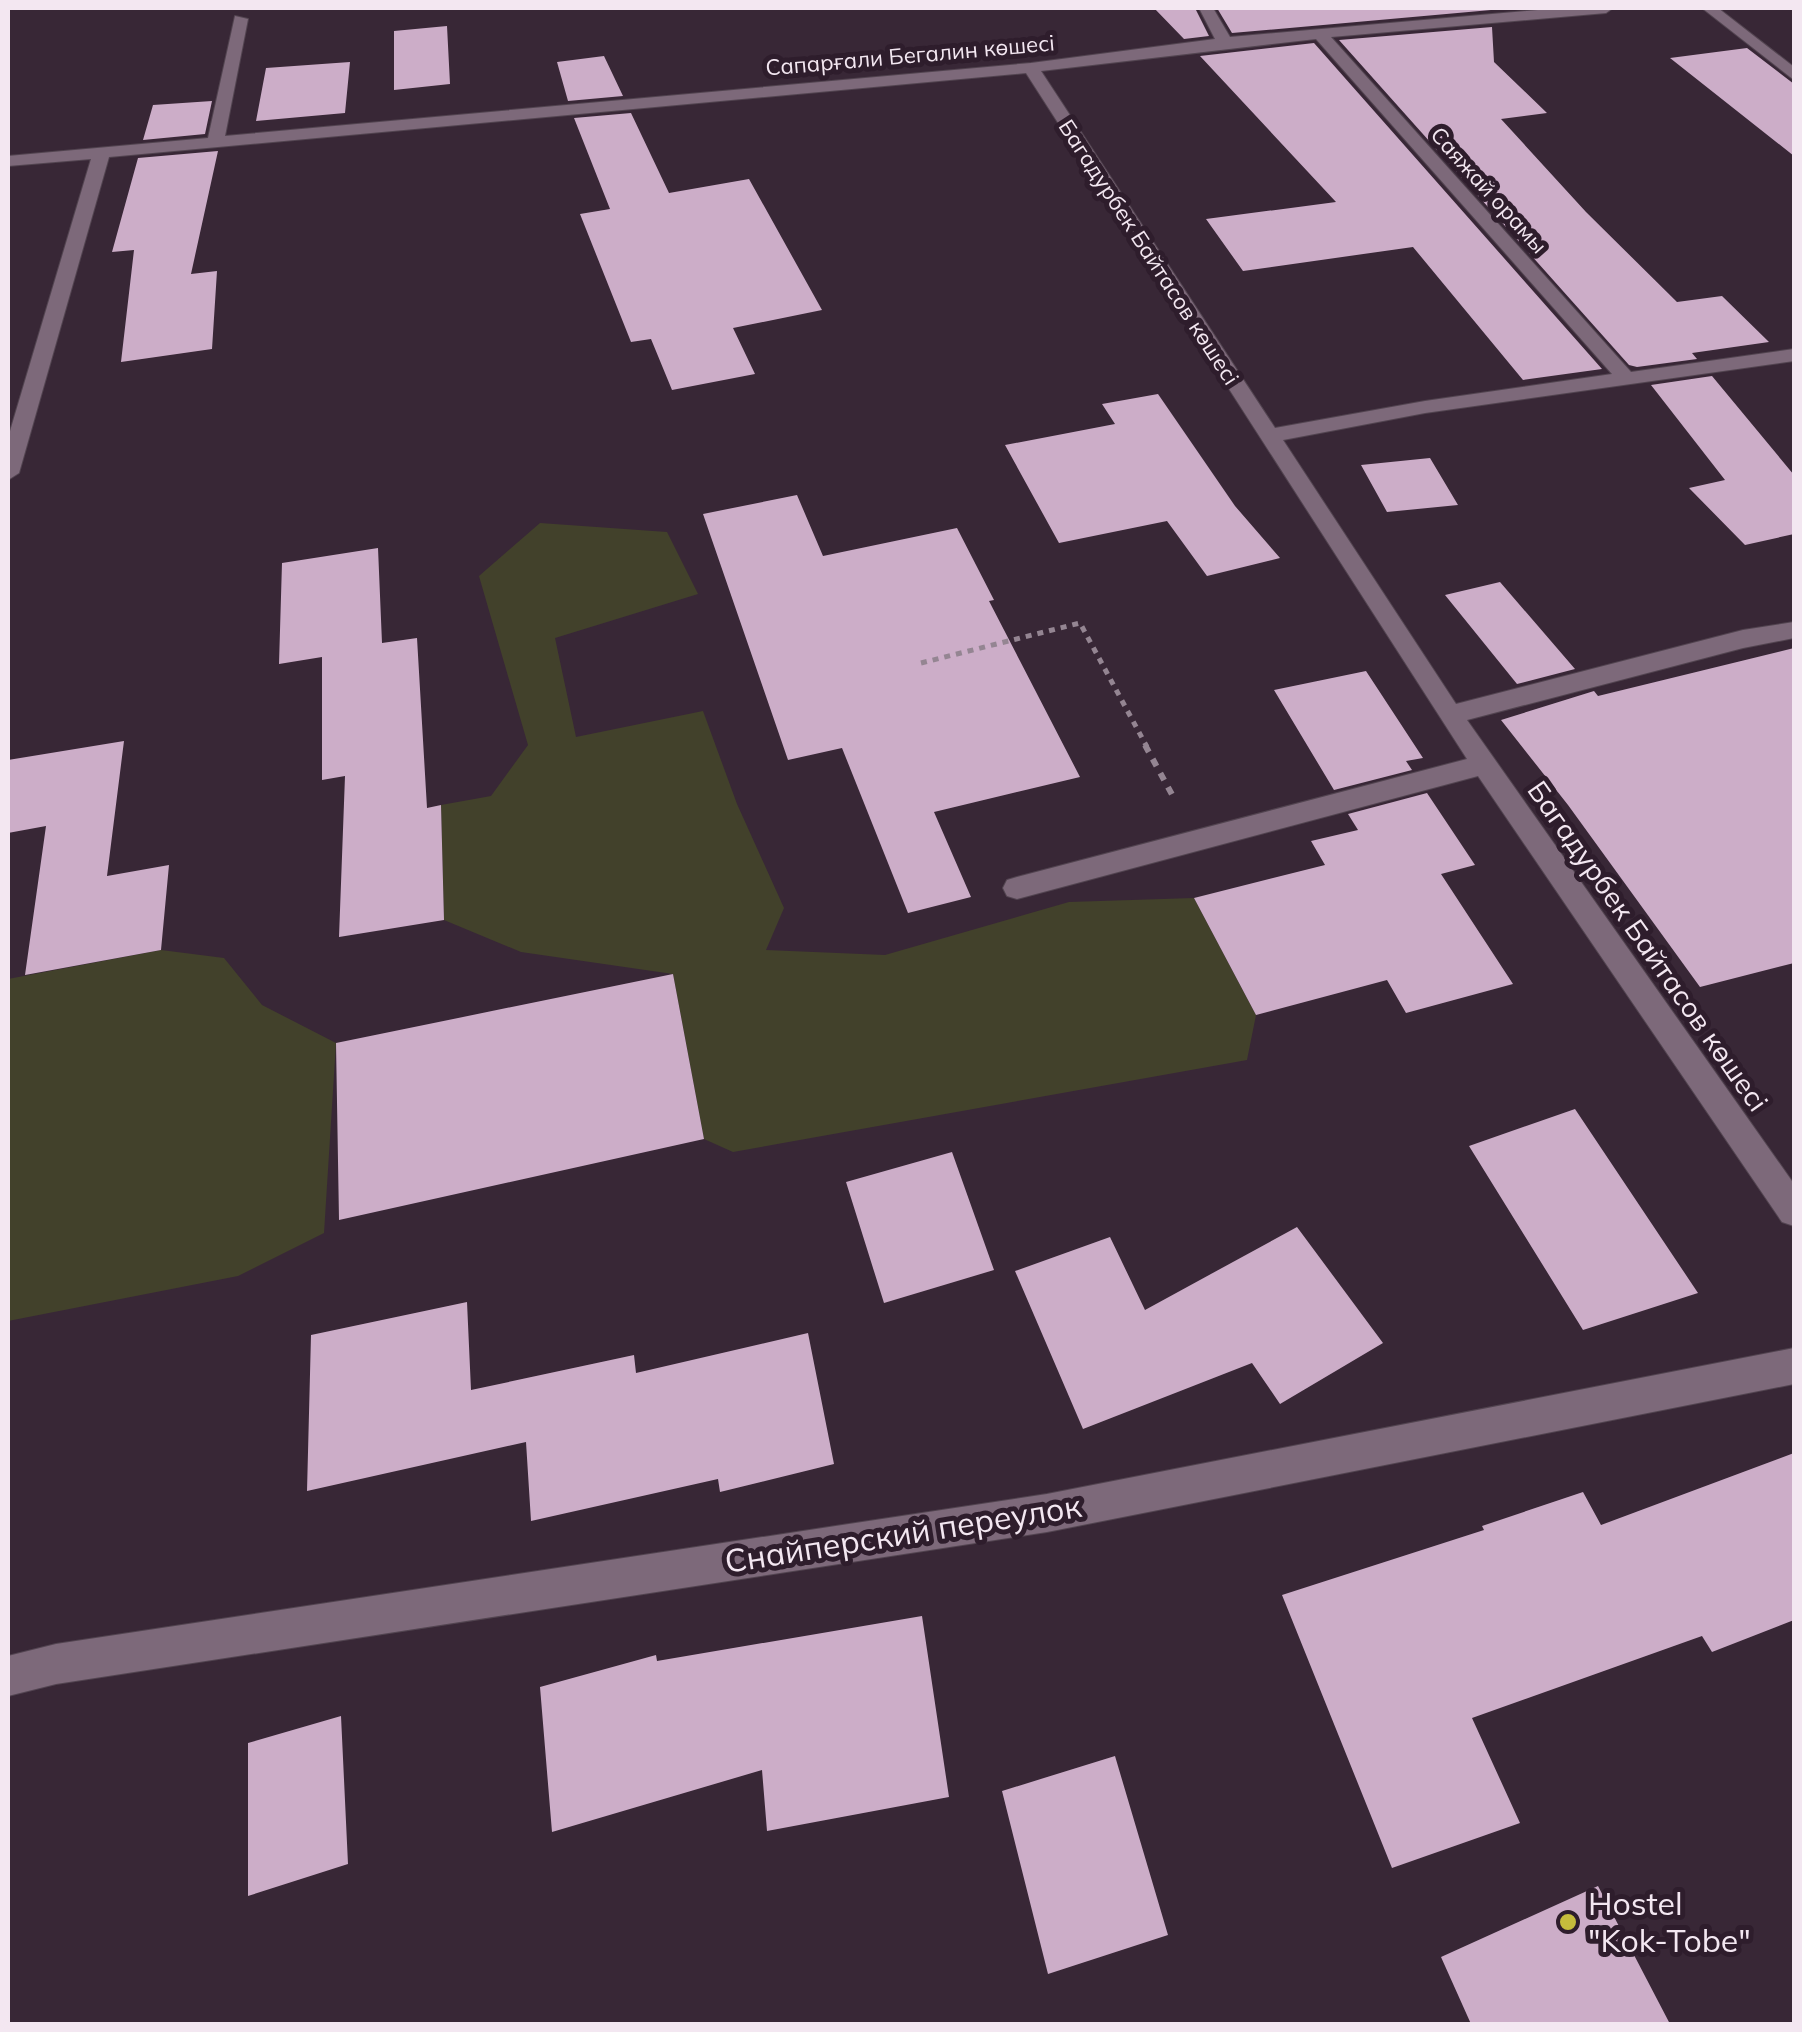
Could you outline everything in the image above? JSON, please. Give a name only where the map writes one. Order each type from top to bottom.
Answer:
[{"type":"street","points":[[1206,8],[1226,42]]},
{"type":"street","name":"Сапарғали Бегалин көшесі","points":[[8,160],[1031,68],[1226,42],[1606,8]]},
{"type":"street","points":[[1709,8],[1794,75]]},
{"type":"street","points":[[216,140],[240,19]]},
{"type":"street","name":"Саяжай орамы","points":[[1320,34],[1625,377]]},
{"type":"street","name":"Багадурбек Байтасов көшесі","points":[[1031,68],[1450,715],[1794,1211]]},
{"type":"street","points":[[8,473],[102,151]]},
{"type":"street","points":[[1266,436],[1625,377],[1794,355]]},
{"type":"street","points":[[1450,715],[1743,639],[1794,630]]},
{"type":"street","points":[[1017,888],[1486,764]]},
{"type":"street","name":"Снайперский переулок","points":[[8,1676],[56,1664],[1046,1513],[1794,1366]]},
{"type":"path","points":[[921,662],[1080,624],[1197,841]]},
{"type":"shaded area","points":[[540,523],[667,532],[698,594],[555,638],[576,737],[703,711],[737,804],[784,908],[766,950],[885,955],[1069,902],[1194,898],[1256,1015],[1247,1060],[733,1152],[704,1139],[673,974],[521,952],[444,920],[441,805],[491,796],[528,745],[479,576]]},
{"type":"shaded area","points":[[161,950],[224,958],[262,1005],[336,1043],[324,1233],[238,1276],[8,1321],[8,979]]},
{"type":"building","points":[[1154,8],[1195,8],[1209,36],[1184,39]]},
{"type":"building","points":[[1217,8],[1491,8],[1491,10],[1232,33]]},
{"type":"building","points":[[447,26],[450,84],[394,90],[394,31]]},
{"type":"building","points":[[1492,27],[1494,62],[1547,113],[1501,119],[1586,212],[1677,302],[1722,296],[1769,342],[1692,353],[1697,359],[1629,365],[1339,40]]},
{"type":"building","points":[[1314,43],[1602,369],[1523,380],[1413,247],[1243,271],[1206,219],[1336,202],[1200,56]]},
{"type":"building","points":[[1747,48],[1794,84],[1794,156],[1670,58]]},
{"type":"building","points":[[604,56],[623,96],[568,101],[557,62]]},
{"type":"building","points":[[350,62],[345,113],[256,121],[266,68]]},
{"type":"building","points":[[212,101],[205,134],[143,140],[153,105]]},
{"type":"building","points":[[631,113],[669,193],[749,179],[822,310],[733,328],[755,374],[672,390],[651,339],[631,342],[580,214],[610,209],[574,118]]},
{"type":"building","points":[[218,151],[191,274],[217,271],[212,349],[121,362],[134,250],[112,252],[138,158]]},
{"type":"building","points":[[1712,376],[1794,475],[1794,534],[1745,545],[1689,488],[1725,480],[1651,385]]},
{"type":"building","points":[[1158,394],[1235,506],[1280,558],[1207,576],[1167,521],[1059,543],[1005,445],[1115,424],[1102,404]]},
{"type":"building","points":[[1430,458],[1458,505],[1387,512],[1361,465]]},
{"type":"building","points":[[797,495],[823,556],[957,528],[994,600],[989,601],[1080,777],[934,812],[971,897],[908,913],[842,748],[788,760],[703,514]]},
{"type":"building","points":[[378,548],[382,643],[417,638],[427,808],[441,805],[444,920],[339,937],[345,776],[322,780],[322,657],[279,664],[282,563]]},
{"type":"building","points":[[1500,582],[1575,669],[1517,684],[1445,595]]},
{"type":"building","points":[[1794,648],[1794,963],[1700,987],[1501,720],[1594,691],[1598,696]]},
{"type":"building","points":[[1366,671],[1423,758],[1406,761],[1412,770],[1334,790],[1274,690]]},
{"type":"building","points":[[124,741],[107,876],[169,865],[161,950],[25,975],[46,826],[8,833],[8,760]]},
{"type":"building","points":[[1427,793],[1475,865],[1441,874],[1513,984],[1406,1013],[1387,980],[1256,1015],[1194,898],[1325,865],[1311,841],[1358,830],[1348,814]]},
{"type":"building","points":[[673,974],[704,1139],[339,1220],[336,1043]]},
{"type":"building","points":[[1575,1109],[1698,1293],[1583,1330],[1469,1146]]},
{"type":"building","points":[[952,1152],[994,1270],[884,1303],[846,1182]]},
{"type":"building","points":[[1297,1227],[1383,1343],[1280,1404],[1252,1363],[1083,1429],[1015,1271],[1110,1237],[1145,1310]]},
{"type":"building","points":[[467,1302],[471,1390],[634,1355],[636,1373],[808,1333],[834,1464],[720,1492],[718,1479],[531,1521],[526,1442],[307,1491],[311,1335]]},
{"type":"building","points":[[1794,1453],[1794,1620],[1712,1652],[1702,1636],[1472,1718],[1520,1823],[1392,1868],[1282,1595],[1484,1530],[1482,1526],[1583,1492],[1601,1525]]},
{"type":"building","points":[[922,1616],[949,1797],[767,1831],[762,1770],[552,1832],[540,1687],[656,1655],[657,1661]]},
{"type":"building","points":[[341,1716],[348,1864],[248,1896],[248,1743]]},
{"type":"building","points":[[1115,1756],[1168,1935],[1048,1974],[1002,1791]]},
{"type":"building","name":"Hostel \"Kok-Tobe\"","points":[[1598,1886],[1670,2024],[1471,2024],[1441,1957]]},
{"type":"place","name":"Hostel \"Kok-Tobe\"","points":[[1568,1922]]}]
